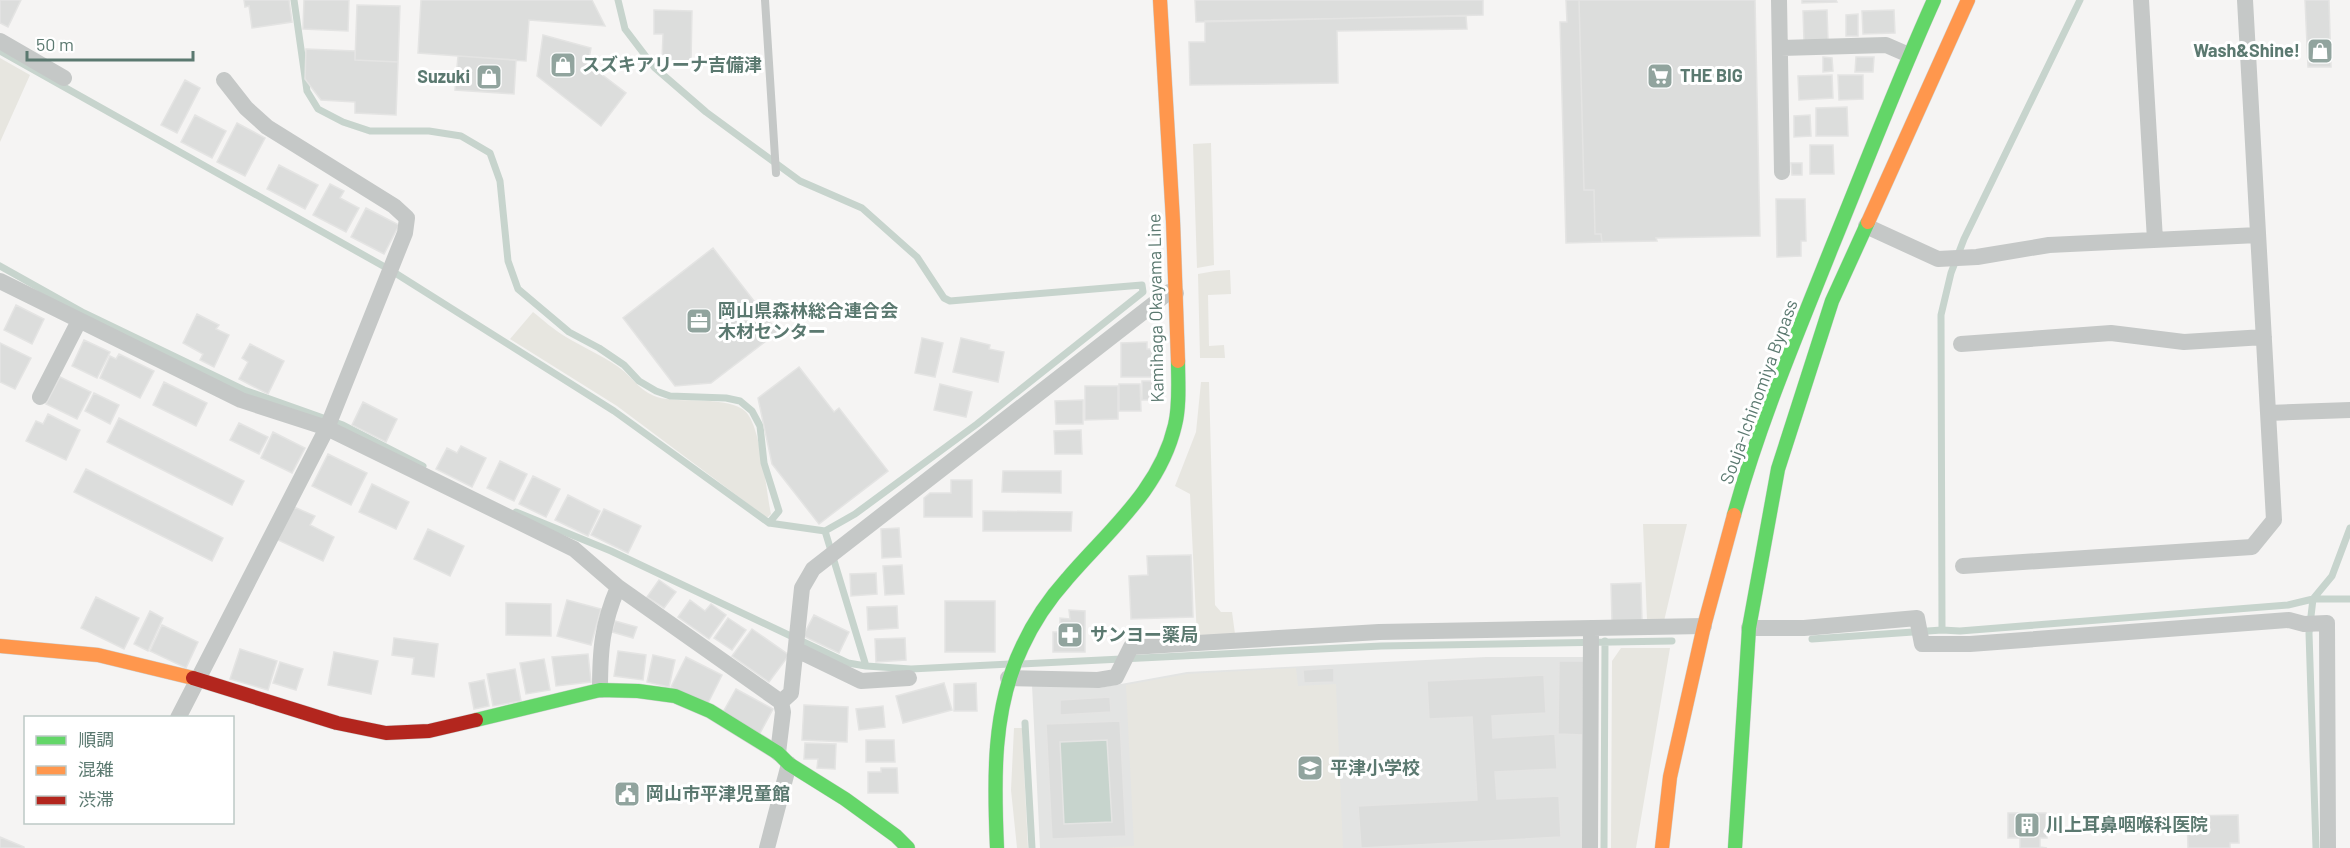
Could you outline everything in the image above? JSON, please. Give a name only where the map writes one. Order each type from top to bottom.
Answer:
[{"type":"main road","name":"Kamihaga Okayama Line","points":[[997,848],[994,801],[998,720],[1009,674],[1037,616],[1061,585],[1122,521],[1143,495],[1160,465],[1175,424],[1179,372],[1160,0]]},
{"type":"main road","name":"Souja-Ichinomiya Bypass","points":[[1662,848],[1670,777],[1704,626],[1749,461],[1776,386],[1909,55],[1934,0]]},
{"type":"main road","points":[[1735,848],[1749,628],[1778,469],[1832,302],[1968,0]]},
{"type":"main road","points":[[0,646],[98,655],[197,679],[338,723],[386,733],[429,731],[600,690],[638,691],[675,696],[710,711],[784,758],[896,836],[908,848]]},
{"type":"street","points":[[1779,0],[1782,172]]},
{"type":"street","points":[[2141,0],[2155,240]]},
{"type":"street","points":[[1964,566],[2252,547],[2274,520],[2245,0]]},
{"type":"street","points":[[0,41],[64,78]]},
{"type":"street","points":[[1781,48],[1886,45],[1909,55]]},
{"type":"street","points":[[178,716],[329,423],[405,233],[407,218],[394,206],[267,127],[246,108],[224,80]]},
{"type":"street","points":[[1866,226],[1938,259],[1977,257],[2049,245],[2258,235]]},
{"type":"street","points":[[0,281],[241,400],[329,423],[574,549],[618,587],[781,702],[784,758],[767,848]]},
{"type":"street","points":[[781,702],[791,693],[802,588],[813,569],[1169,292],[1176,293]]},
{"type":"street","points":[[40,397],[79,321]]},
{"type":"street","points":[[1961,344],[2111,333],[2184,342],[2264,337]]},
{"type":"street","points":[[2268,413],[2350,410]]},
{"type":"street","points":[[600,690],[600,648],[609,608],[618,587]]},
{"type":"street","points":[[1749,628],[1804,628],[1917,618],[1922,644],[1970,644],[2289,620],[2304,624],[2327,623],[2328,848]]},
{"type":"street","points":[[1009,674],[1098,680],[1116,677],[1131,647],[1379,632],[1591,638],[1704,626]]},
{"type":"street","points":[[1590,848],[1591,638]]},
{"type":"street","points":[[798,643],[861,681],[909,678]]},
{"type":"lane","points":[[765,0],[776,173]]},
{"type":"shaded area","points":[[0,58],[30,75],[0,142]]},
{"type":"shaded area","points":[[1211,143],[1214,265],[1197,268],[1193,144]]},
{"type":"shaded area","points":[[1230,270],[1231,294],[1208,295],[1209,346],[1224,345],[1225,358],[1200,358],[1198,274]]},
{"type":"shaded area","points":[[533,312],[562,334],[617,366],[640,387],[657,397],[728,403],[746,412],[756,431],[771,514],[767,518],[617,406],[510,339]]},
{"type":"shaded area","points":[[1201,382],[1209,382],[1215,605],[1221,612],[1232,612],[1235,634],[1197,637],[1190,494],[1175,486],[1196,432]]},
{"type":"shaded area","points":[[1643,524],[1687,524],[1664,621],[1647,620]]},
{"type":"shaded area","points":[[1621,648],[1670,648],[1636,848],[1611,848],[1612,661]]},
{"type":"shaded area","name":"平津小学校","points":[[1486,657],[1586,657],[1583,848],[1040,848],[1032,685],[1099,688],[1187,672]]},
{"type":"shaded area","points":[[1296,668],[1298,686],[1336,684],[1343,848],[1099,848],[1134,846],[1126,685],[1187,674]]},
{"type":"shaded area","points":[[1014,728],[1022,728],[1028,848],[1017,848],[1011,790]]},
{"type":"shaded area","points":[[1107,740],[1112,822],[1064,824],[1060,742]]},
{"type":"building","points":[[0,0],[21,0],[8,27],[0,23]]},
{"type":"building","points":[[244,0],[289,0],[292,22],[252,28],[249,6],[245,7]]},
{"type":"building","points":[[304,0],[349,0],[348,31],[303,29]]},
{"type":"building","points":[[421,0],[592,0],[605,26],[529,20],[526,61],[418,53]]},
{"type":"building","points":[[1195,0],[1483,0],[1483,15],[1196,22]]},
{"type":"building","points":[[1566,0],[1579,0],[1584,190],[1594,190],[1595,234],[1601,234],[1602,242],[1566,243],[1560,22],[1567,22]]},
{"type":"building","points":[[1579,0],[1755,0],[1760,236],[1656,238],[1657,241],[1602,242],[1601,234],[1595,234],[1594,190],[1584,190]]},
{"type":"building","points":[[1802,0],[1836,0],[1837,2],[1802,3]]},
{"type":"building","points":[[2305,0],[2329,0],[2331,67],[2308,67]]},
{"type":"building","points":[[357,5],[400,6],[398,62],[355,60]]},
{"type":"building","points":[[654,10],[692,11],[691,62],[662,61],[663,34],[654,34]]},
{"type":"building","points":[[1827,10],[1828,40],[1804,41],[1803,11]]},
{"type":"building","points":[[1894,10],[1895,33],[1863,34],[1862,11]]},
{"type":"building","points":[[1858,14],[1858,36],[1846,36],[1846,15]]},
{"type":"building","points":[[1466,16],[1467,29],[1337,31],[1338,83],[1190,85],[1189,42],[1205,42],[1205,21]]},
{"type":"building","points":[[543,35],[591,48],[588,64],[626,93],[601,126],[537,76]]},
{"type":"building","points":[[306,49],[355,51],[355,60],[398,62],[396,115],[355,113],[355,102],[321,100],[305,79]]},
{"type":"building","points":[[458,56],[516,60],[514,94],[455,90]]},
{"type":"building","points":[[1823,57],[1832,58],[1833,71],[1823,72]]},
{"type":"building","points":[[1856,57],[1874,57],[1873,72],[1855,72]]},
{"type":"building","points":[[1832,75],[1833,98],[1799,100],[1798,76]]},
{"type":"building","points":[[1838,75],[1863,75],[1863,99],[1839,100]]},
{"type":"building","points":[[185,80],[200,88],[177,133],[161,125]]},
{"type":"building","points":[[1847,107],[1848,136],[1816,136],[1816,108]]},
{"type":"building","points":[[195,115],[226,131],[212,158],[181,142]]},
{"type":"building","points":[[1810,115],[1811,136],[1794,137],[1794,116]]},
{"type":"building","points":[[237,123],[265,138],[245,176],[217,162]]},
{"type":"building","points":[[1810,145],[1833,145],[1834,174],[1810,174]]},
{"type":"building","points":[[1791,163],[1802,163],[1802,175],[1792,175]]},
{"type":"building","points":[[279,165],[318,185],[305,209],[267,189]]},
{"type":"building","points":[[330,184],[344,191],[340,198],[359,208],[346,232],[313,215]]},
{"type":"building","points":[[1776,199],[1805,199],[1806,241],[1801,241],[1801,256],[1777,257]]},
{"type":"building","points":[[366,208],[399,225],[384,254],[351,237]]},
{"type":"building","points":[[713,248],[778,332],[711,383],[675,386],[623,318]]},
{"type":"building","points":[[16,305],[44,319],[32,344],[4,330]]},
{"type":"building","points":[[197,314],[219,325],[216,329],[229,335],[214,367],[200,360],[203,354],[183,343]]},
{"type":"building","points":[[922,338],[943,343],[935,377],[915,373]]},
{"type":"building","points":[[961,338],[990,345],[989,349],[1004,352],[998,382],[953,372]]},
{"type":"building","points":[[84,340],[110,352],[97,378],[72,366]]},
{"type":"building","points":[[1147,342],[1147,349],[1153,349],[1153,358],[1158,358],[1158,377],[1121,377],[1121,343]]},
{"type":"building","points":[[0,343],[31,358],[15,389],[0,382]]},
{"type":"building","points":[[250,344],[284,361],[268,394],[239,379],[248,362],[242,358]]},
{"type":"building","points":[[119,354],[154,371],[140,398],[100,378],[110,356],[116,359]]},
{"type":"building","points":[[799,367],[834,412],[839,408],[888,471],[819,524],[772,464],[758,398]]},
{"type":"building","points":[[60,377],[91,392],[77,419],[46,404]]},
{"type":"building","points":[[1142,381],[1160,381],[1161,400],[1142,400]]},
{"type":"building","points":[[164,382],[207,403],[196,426],[153,405]]},
{"type":"building","points":[[940,384],[972,392],[966,417],[934,410]]},
{"type":"building","points":[[1119,384],[1140,384],[1141,411],[1119,411]]},
{"type":"building","points":[[1085,386],[1118,386],[1118,419],[1085,420]]},
{"type":"building","points":[[94,393],[119,405],[110,424],[85,411]]},
{"type":"building","points":[[1083,400],[1083,424],[1056,424],[1055,401]]},
{"type":"building","points":[[363,402],[397,419],[386,442],[352,425]]},
{"type":"building","points":[[48,414],[80,430],[66,460],[26,441],[36,421],[43,424]]},
{"type":"building","points":[[119,418],[244,481],[232,505],[107,442]]},
{"type":"building","points":[[239,423],[268,437],[259,454],[230,440]]},
{"type":"building","points":[[1081,430],[1082,454],[1055,454],[1054,431]]},
{"type":"building","points":[[273,432],[305,448],[292,473],[261,458]]},
{"type":"building","points":[[461,446],[486,458],[472,487],[436,469],[447,448],[457,453]]},
{"type":"building","points":[[328,454],[367,473],[351,505],[312,486]]},
{"type":"building","points":[[500,461],[527,474],[514,501],[487,488]]},
{"type":"building","points":[[86,469],[223,538],[212,561],[74,492]]},
{"type":"building","points":[[1003,471],[1061,471],[1061,493],[1002,492]]},
{"type":"building","points":[[533,476],[560,489],[546,517],[519,504]]},
{"type":"building","points":[[951,480],[972,480],[972,517],[924,517],[924,498],[930,493],[951,493]]},
{"type":"building","points":[[372,484],[409,502],[396,529],[359,512]]},
{"type":"building","points":[[568,495],[600,511],[588,536],[555,520]]},
{"type":"building","points":[[294,507],[315,516],[310,525],[334,537],[323,561],[278,540]]},
{"type":"building","points":[[604,509],[641,526],[628,553],[591,535]]},
{"type":"building","points":[[983,511],[1072,512],[1071,531],[983,531]]},
{"type":"building","points":[[899,528],[901,557],[882,558],[881,529]]},
{"type":"building","points":[[428,529],[464,546],[450,576],[414,559]]},
{"type":"building","points":[[1191,555],[1193,617],[1131,619],[1129,576],[1148,575],[1147,556]]},
{"type":"building","points":[[902,565],[904,594],[885,595],[883,566]]},
{"type":"building","points":[[876,573],[877,594],[851,596],[850,574]]},
{"type":"building","points":[[659,580],[676,592],[664,608],[647,597]]},
{"type":"building","points":[[1641,583],[1642,622],[1612,622],[1611,584]]},
{"type":"building","points":[[96,597],[139,618],[124,649],[81,628]]},
{"type":"building","points":[[567,600],[601,609],[591,645],[557,636]]},
{"type":"building","points":[[690,600],[705,611],[711,604],[726,615],[709,639],[678,617]]},
{"type":"building","points":[[945,601],[995,601],[995,652],[945,652]]},
{"type":"building","points":[[506,603],[551,604],[551,636],[506,635]]},
{"type":"building","points":[[897,606],[898,628],[868,630],[867,607]]},
{"type":"building","points":[[1069,610],[1085,611],[1085,652],[1053,652],[1053,632],[1060,632],[1060,618],[1070,619]]},
{"type":"building","points":[[150,611],[163,618],[148,651],[134,644]]},
{"type":"building","points":[[814,615],[849,632],[839,653],[803,636]]},
{"type":"building","points":[[728,618],[746,630],[732,650],[714,638]]},
{"type":"building","points":[[615,621],[637,627],[633,638],[612,632]]},
{"type":"building","points":[[162,625],[198,642],[186,668],[150,651]]},
{"type":"building","points":[[752,629],[789,655],[769,682],[732,656]]},
{"type":"building","points":[[394,638],[438,644],[434,677],[412,674],[414,658],[392,655]]},
{"type":"building","points":[[905,638],[906,660],[876,662],[875,639]]},
{"type":"building","points":[[240,649],[277,661],[268,690],[230,679]]},
{"type":"building","points":[[618,651],[646,655],[643,680],[614,676]]},
{"type":"building","points":[[334,652],[378,661],[371,694],[328,685]]},
{"type":"building","points":[[588,654],[591,682],[556,686],[552,657]]},
{"type":"building","points":[[653,655],[675,660],[669,687],[647,682]]},
{"type":"building","points":[[686,657],[722,675],[707,705],[671,687]]},
{"type":"building","points":[[544,659],[550,690],[526,694],[520,663]]},
{"type":"building","points":[[1559,661],[1584,661],[1583,735],[1558,734]]},
{"type":"building","points":[[280,662],[303,669],[296,690],[273,683]]},
{"type":"building","points":[[1334,668],[1334,682],[1304,683],[1303,670]]},
{"type":"building","points":[[515,669],[521,701],[493,706],[487,674]]},
{"type":"building","points":[[1544,675],[1546,713],[1492,716],[1493,738],[1555,734],[1557,769],[1495,772],[1497,799],[1559,796],[1561,837],[1361,848],[1358,806],[1477,800],[1472,717],[1429,719],[1427,681]]},
{"type":"building","points":[[484,680],[489,706],[474,709],[469,683]]},
{"type":"building","points":[[944,683],[952,710],[903,723],[896,696]]},
{"type":"building","points":[[976,683],[977,711],[954,711],[954,684]]},
{"type":"building","points":[[736,689],[773,709],[759,735],[722,714]]},
{"type":"building","points":[[1110,697],[1111,712],[1060,715],[1060,700]]},
{"type":"building","points":[[804,705],[848,707],[847,742],[802,740]]},
{"type":"building","points":[[883,706],[885,727],[859,730],[856,709]]},
{"type":"building","points":[[1120,721],[1126,836],[1052,839],[1046,724]],"holes":[[[1107,740],[1112,822],[1064,824],[1060,742]]]},
{"type":"building","points":[[866,740],[894,740],[895,762],[866,762]]},
{"type":"building","points":[[805,743],[836,744],[835,769],[817,768],[818,759],[804,759]]},
{"type":"building","points":[[881,768],[897,768],[898,793],[868,793],[868,772],[881,772]]},
{"type":"building","name":"川上耳鼻咽喉科医院","points":[[2008,813],[2046,813],[2047,838],[2040,838],[2040,847],[2047,848],[2020,848],[2020,838],[2008,838]]},
{"type":"building","points":[[2238,815],[2239,843],[2230,843],[2230,848],[2188,848],[2187,816]]},
{"type":"building","points":[[0,837],[24,847],[24,848],[0,848]]},
{"type":"waterway","points":[[294,0],[307,91],[318,109],[343,122],[370,131],[429,131],[461,136],[490,153],[500,181],[508,261],[518,289],[569,332],[599,348],[624,365],[639,381],[656,391],[670,396],[726,398],[740,401],[752,411],[760,426],[764,463],[779,511],[769,523]]},
{"type":"waterway","points":[[0,51],[392,271],[614,411],[769,523],[825,531],[855,514],[977,424],[1143,292],[1142,285],[950,301],[944,298],[917,257],[862,208],[800,181],[706,112],[654,67],[625,29],[618,0]]},
{"type":"waterway","points":[[1942,630],[1941,315],[1951,273],[1964,239],[2080,0]]},
{"type":"waterway","points":[[0,266],[84,313],[244,390],[343,425],[423,466]]},
{"type":"waterway","points":[[516,512],[611,551],[848,663],[866,666]]},
{"type":"waterway","points":[[2316,848],[2309,633],[2313,599],[2332,576],[2350,528]]},
{"type":"waterway","points":[[825,531],[866,666],[911,669],[1010,664]]},
{"type":"waterway","points":[[1812,639],[1942,630],[1960,631],[2288,605],[2313,599],[2350,599]]},
{"type":"waterway","points":[[1604,848],[1605,641]]},
{"type":"waterway","points":[[1021,664],[1381,646],[1672,641]]},
{"type":"waterway","points":[[1025,723],[1032,848]]},
{"type":"traffic: fast","points":[[1734,515],[1766,414],[1894,93],[1934,0]]},
{"type":"traffic: fast","points":[[1735,848],[1749,628],[1778,469],[1832,301],[1868,222]]},
{"type":"traffic: fast","points":[[997,848],[995,797],[997,746],[1000,720],[1012,671],[1026,638],[1048,603],[1131,508],[1158,470],[1168,448],[1177,417],[1178,361]]},
{"type":"traffic: fast","points":[[476,720],[600,690],[638,691],[675,696],[710,711],[778,753],[789,764],[845,799],[896,836],[908,848]]},
{"type":"traffic: slow","points":[[1160,0],[1173,221],[1178,361]]},
{"type":"traffic: slow","points":[[1868,222],[1968,0]]},
{"type":"traffic: slow","points":[[1662,848],[1670,777],[1704,626],[1734,515]]},
{"type":"traffic: slow","points":[[0,646],[98,655],[193,678]]},
{"type":"traffic: jam","points":[[193,678],[337,723],[386,733],[429,731],[476,720]]},
{"type":"place","name":"Wash&Shine!","points":[[2320,51]]},
{"type":"place","name":"スズキアリーナ吉備津","points":[[563,65]]},
{"type":"place","name":"THE BIG","points":[[1660,76]]},
{"type":"place","name":"Suzuki","points":[[489,77]]},
{"type":"place","name":"岡山県森林総合連合会 木材センター","points":[[699,321]]},
{"type":"place","name":"サンヨー薬局","points":[[1070,635]]},
{"type":"place","name":"平津小学校","points":[[1310,768]]},
{"type":"place","name":"岡山市平津児童館","points":[[627,794]]},
{"type":"place","name":"川上耳鼻咽喉科医院","points":[[2027,825]]}]
